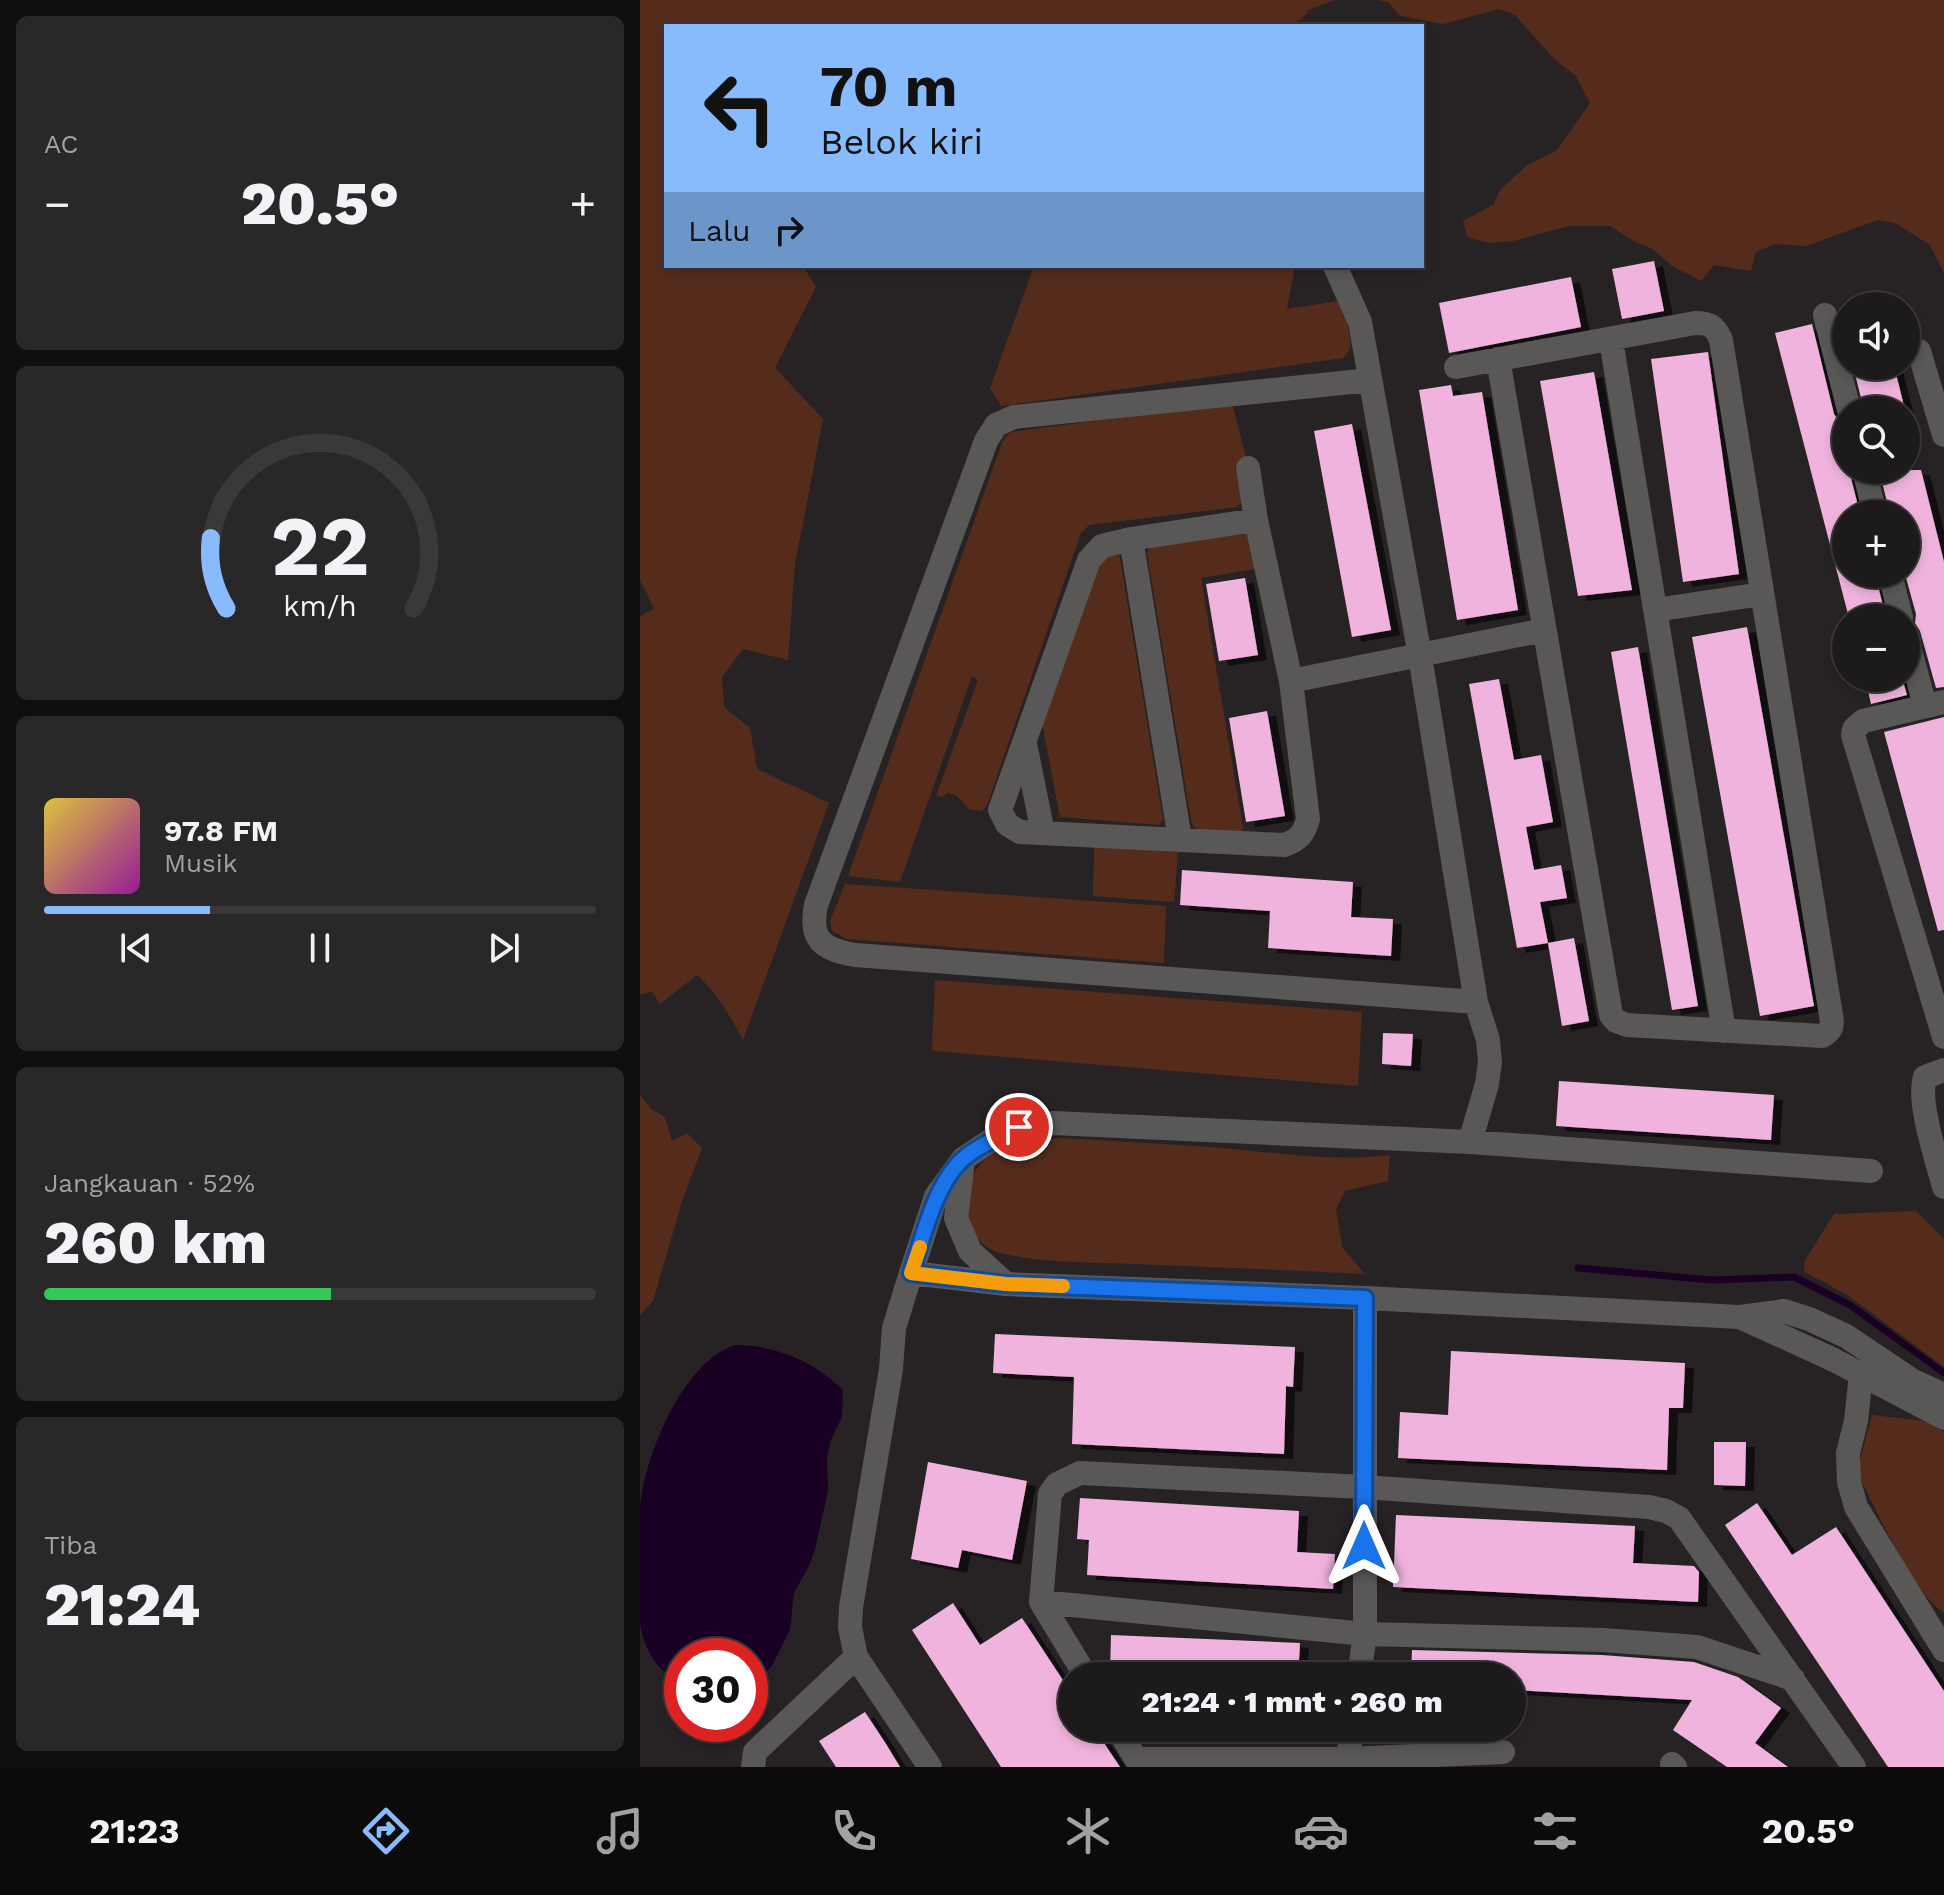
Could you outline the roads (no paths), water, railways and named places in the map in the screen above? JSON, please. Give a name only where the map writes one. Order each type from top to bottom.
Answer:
[{"type":"street","points":[[1336,268],[1360,322],[1420,656],[1476,1002],[1488,1040],[1490,1062],[1487,1084],[1470,1142]]},
{"type":"street","points":[[1825,315],[1845,396]]},
{"type":"street","points":[[1456,367],[1498,359],[1611,340],[1695,323],[1708,323],[1716,329],[1721,340],[1832,1025],[1829,1032],[1822,1036],[1627,1025],[1616,1021],[1611,1015],[1498,359]]},
{"type":"street","points":[[1611,340],[1724,1031]]},
{"type":"street","points":[[1920,354],[1944,435]]},
{"type":"street","points":[[1370,380],[1014,417],[996,425],[980,456],[816,905],[813,921],[818,939],[831,951],[855,955],[1476,1002]]},
{"type":"street","points":[[1248,468],[1256,520],[1291,681],[1308,819],[1304,832],[1295,841],[1284,845],[1020,832],[1007,824],[1000,810],[1089,560],[1102,546],[1131,539],[1256,520]]},
{"type":"street","points":[[1131,539],[1180,839]]},
{"type":"street","points":[[1655,610],[1762,594]]},
{"type":"street","points":[[1291,681],[1544,630]]},
{"type":"street","points":[[1920,670],[1934,704],[1863,721],[1854,729],[1853,735],[1944,1037]]},
{"type":"street","points":[[1025,741],[1043,833]]},
{"type":"street","points":[[1934,1075],[1928,1129],[1944,1187]]},
{"type":"street","points":[[930,1767],[856,1657],[850,1627],[851,1607],[891,1369],[894,1328],[936,1196],[963,1159],[996,1137],[1019,1127],[1053,1123],[1470,1142],[1871,1171]]},
{"type":"street","points":[[963,1159],[956,1218],[970,1251],[1006,1284]]},
{"type":"street","points":[[911,1273],[1006,1284],[1740,1317],[1784,1311],[1846,1336],[1944,1418]]},
{"type":"street","points":[[1361,1662],[1365,1634],[1365,1298]]},
{"type":"street","points":[[1740,1317],[1861,1374],[1909,1389],[1944,1395]]},
{"type":"street","points":[[1861,1374],[1856,1421],[1848,1453],[1849,1482],[1856,1507],[1944,1650]]},
{"type":"street","points":[[1077,1662],[1041,1602],[1050,1494],[1057,1484],[1080,1473],[1364,1487],[1649,1507],[1679,1518],[1854,1767]]},
{"type":"street","points":[[1041,1602],[1365,1634],[1603,1640],[1697,1647],[1793,1679]]},
{"type":"street","points":[[753,1767],[755,1752],[856,1657]]},
{"type":"street","points":[[1125,1742],[1138,1763],[1503,1752]]},
{"type":"street","points":[[1348,1759],[1350,1742]]},
{"type":"waterway","points":[[1578,1268],[1712,1280],[1794,1277],[1850,1305],[1944,1373]]}]
